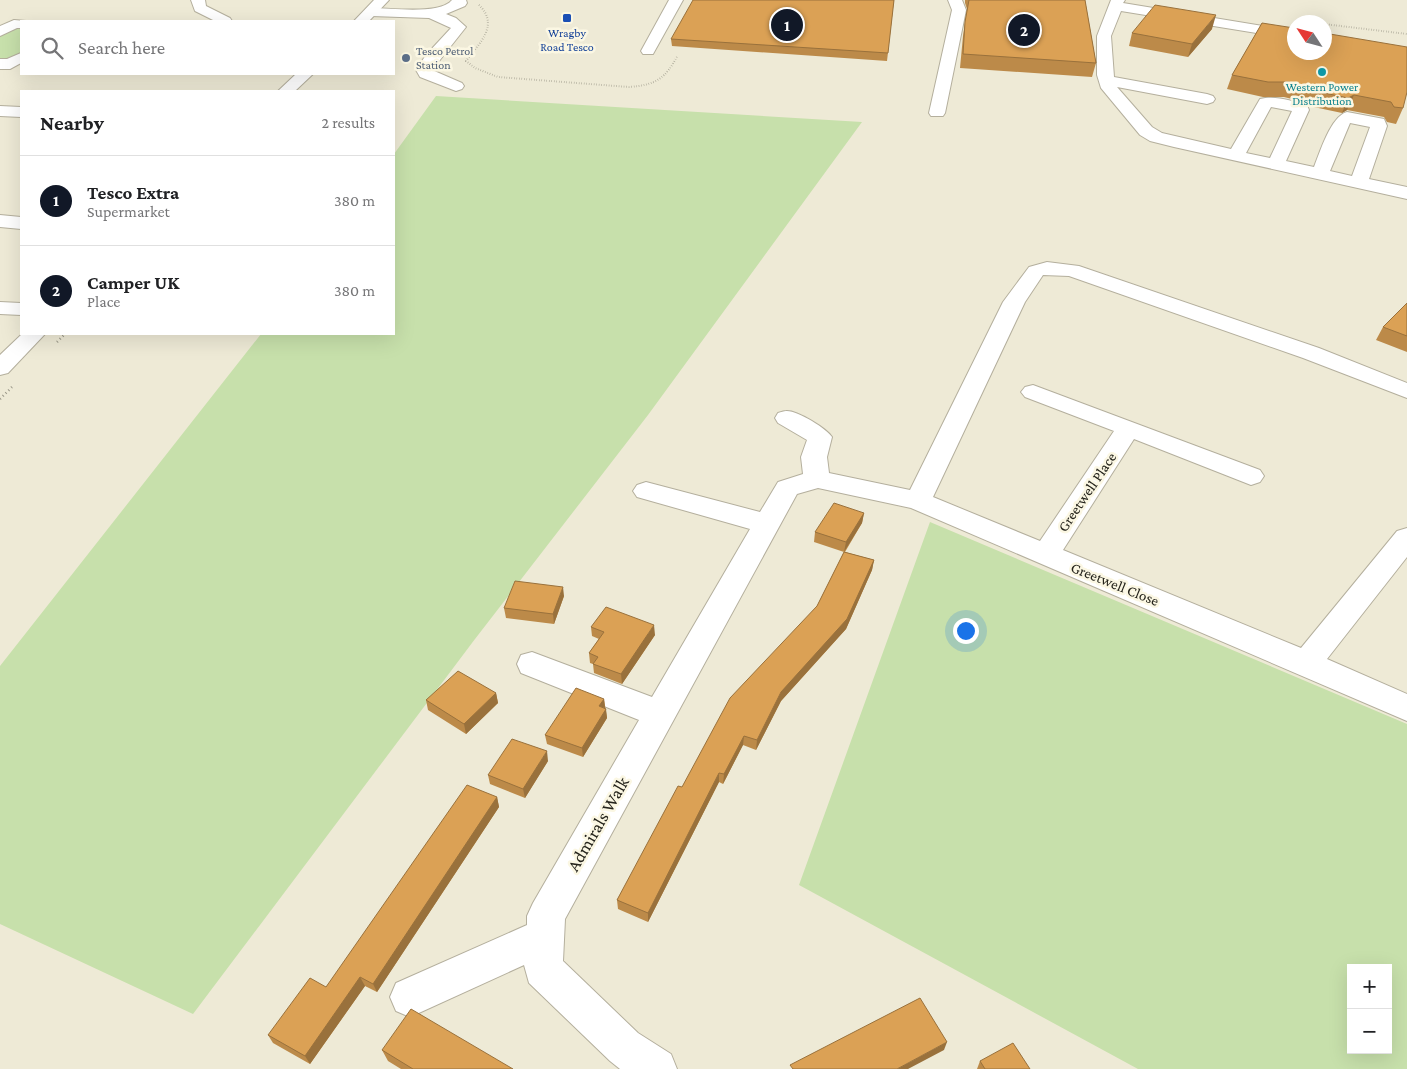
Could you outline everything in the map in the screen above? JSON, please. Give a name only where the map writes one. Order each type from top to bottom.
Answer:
[{"type":"street","points":[[198,0],[200,8],[223,20]]},
{"type":"street","points":[[366,16],[382,0]]},
{"type":"street","points":[[648,51],[676,0]]},
{"type":"street","points":[[937,113],[959,10],[955,0]]},
{"type":"street","points":[[426,15],[442,11],[459,1]]},
{"type":"street","points":[[1287,34],[1117,3],[1104,36],[1107,81],[1109,88],[1146,131],[1151,134],[1174,142],[1403,191]]},
{"type":"street","points":[[366,16],[426,15],[453,22],[459,28],[455,35],[429,60],[424,70],[425,74],[456,86]]},
{"type":"street","points":[[0,32],[14,24],[20,24]]},
{"type":"street","points":[[0,64],[10,64],[20,58]]},
{"type":"street","points":[[287,90],[304,75]]},
{"type":"street","points":[[1107,81],[1207,99]]},
{"type":"street","points":[[1236,155],[1266,102],[1300,108],[1302,110],[1276,164]]},
{"type":"street","points":[[0,111],[20,112]]},
{"type":"street","points":[[1320,173],[1342,120],[1347,117],[1369,121],[1379,126],[1375,142],[1359,182]]},
{"type":"street","points":[[0,221],[20,223]]},
{"type":"street","points":[[918,501],[1014,302],[1036,271],[1047,268],[1072,270],[1311,353],[1407,391]]},
{"type":"street","points":[[0,308],[20,309]]},
{"type":"street","points":[[0,368],[33,335]]},
{"type":"street","points":[[1033,392],[1251,476]]},
{"type":"street","points":[[787,418],[820,437],[814,457],[817,479]]},
{"type":"street","name":"Greetwell Place","points":[[1045,555],[1129,428]]},
{"type":"street","name":"Greetwell Close","points":[[817,479],[918,501],[1306,663],[1407,708]]},
{"type":"street","name":"Admirals Walk","points":[[544,953],[546,916],[787,488],[817,479]]},
{"type":"street","points":[[646,491],[768,524]]},
{"type":"street","points":[[1306,663],[1407,538]]},
{"type":"street","points":[[532,664],[660,714]]},
{"type":"street","points":[[410,997],[544,953],[624,1047],[656,1069]]},
{"type":"path","points":[[459,1],[478,4],[487,14],[488,25],[480,42],[466,61],[480,70],[498,77],[646,86],[661,81],[670,72],[678,55]]},
{"type":"path","points":[[1332,25],[1407,34]]},
{"type":"green space","points":[[14,24],[20,24],[20,58],[10,64],[0,64],[0,32]]},
{"type":"green space","points":[[436,96],[862,122],[648,415],[475,639],[193,1014],[0,924],[0,666],[260,335],[395,335],[395,153]]},
{"type":"green space","points":[[930,522],[1407,724],[1407,1069],[1138,1069],[799,885]]},
{"type":"building","points":[[693,0],[894,0],[888,53],[671,39]]},
{"type":"building","points":[[969,0],[1085,0],[1096,63],[963,54],[965,22]]},
{"type":"building","points":[[1155,5],[1216,15],[1192,44],[1132,33]]},
{"type":"building","points":[[1262,23],[1287,27],[1287,60],[1332,60],[1332,34],[1407,47],[1407,92],[1403,108],[1394,107],[1391,102],[1354,95],[1348,98],[1315,91],[1313,88],[1289,82],[1268,82],[1232,75]]},
{"type":"building","points":[[1407,303],[1407,336],[1383,327]]},
{"type":"building","points":[[834,503],[864,513],[846,542],[815,532]]},
{"type":"building","points":[[844,552],[874,560],[847,619],[781,692],[757,740],[744,736],[724,774],[719,773],[648,913],[617,900],[678,786],[682,787],[730,698],[817,606]]},
{"type":"building","points":[[515,581],[563,587],[553,614],[504,608]]},
{"type":"building","points":[[606,607],[654,625],[621,674],[593,664],[598,657],[589,653],[604,632],[591,627]]},
{"type":"building","points":[[458,671],[496,693],[464,724],[426,700]]},
{"type":"building","points":[[576,688],[604,699],[599,706],[606,709],[582,748],[545,735]]},
{"type":"building","points":[[512,739],[547,751],[523,789],[488,775]]},
{"type":"building","points":[[467,785],[497,797],[373,984],[360,977],[305,1056],[268,1035],[310,978],[326,987]]},
{"type":"building","points":[[920,998],[947,1042],[897,1069],[793,1069],[790,1065]]},
{"type":"building","points":[[411,1009],[513,1069],[413,1069],[382,1050]]},
{"type":"building","points":[[1013,1043],[1030,1069],[985,1069],[980,1061]]},
{"type":"place","name":"Wragby Road Tesco","points":[[567,18]]},
{"type":"place","name":"Tesco Extra","points":[[787,25]]},
{"type":"place","name":"Camper UK","points":[[1024,30]]},
{"type":"place","name":"Tesco Petrol Station","points":[[406,58]]},
{"type":"place","name":"Western Power Distribution","points":[[1322,72]]}]
